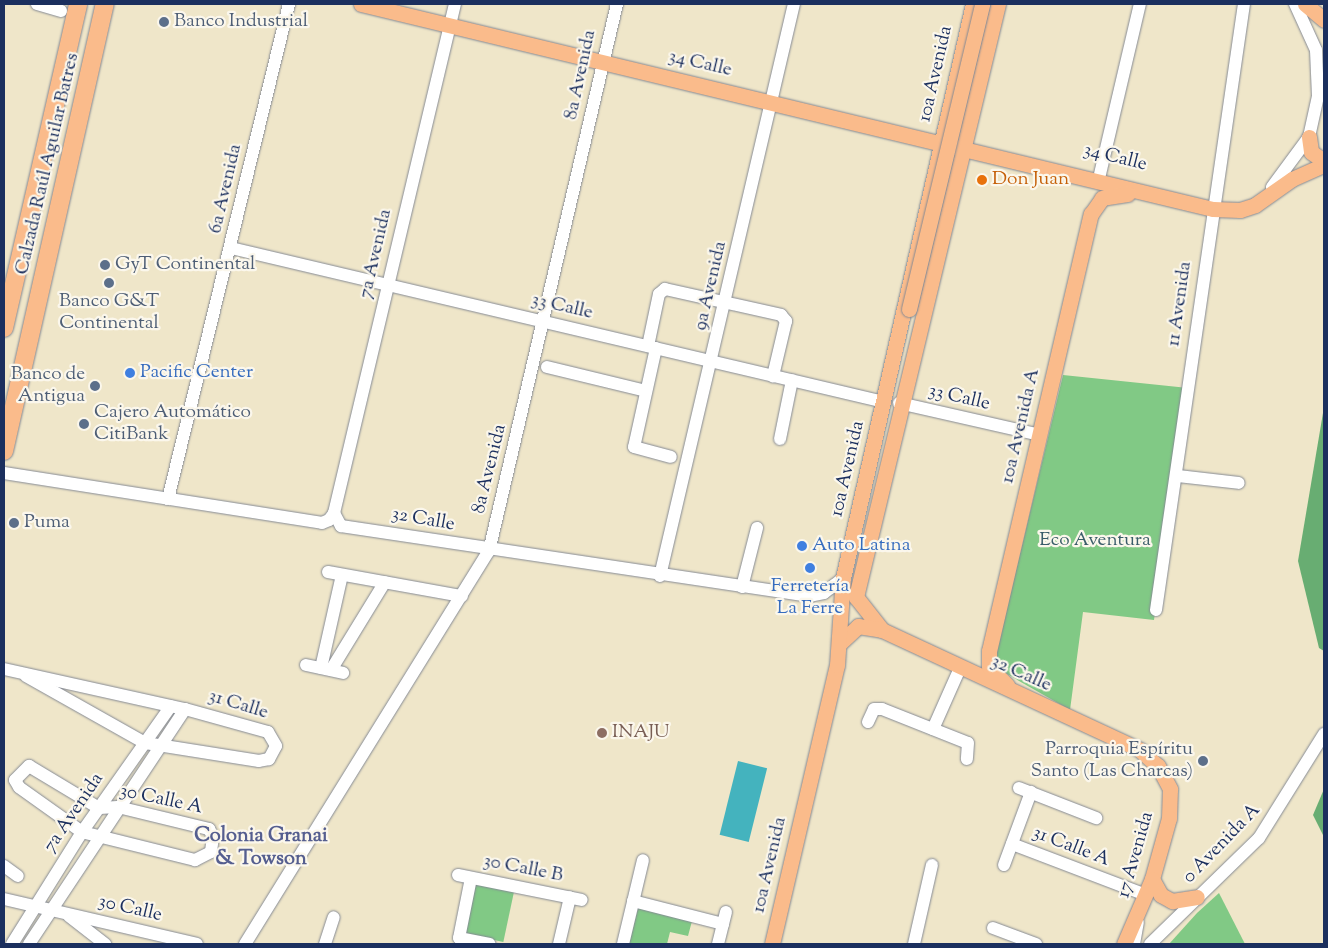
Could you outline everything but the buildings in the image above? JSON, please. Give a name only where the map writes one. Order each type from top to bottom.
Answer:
[{"type":"highway","name":"Calzada Raúl Aguilar Batres","points":[[4,451],[105,4]]},
{"type":"highway","name":"Calzada Raúl Aguilar Batres","points":[[4,328],[68,10]]},
{"type":"main road","name":"34 Calle","points":[[360,4],[1030,162],[1151,195],[1213,209],[1240,210],[1255,205]]},
{"type":"main road","name":"10a Avenida","points":[[859,605],[856,586],[888,449],[889,408],[892,403],[901,333],[933,172],[973,4]]},
{"type":"main road","points":[[901,333],[909,309],[982,4]]},
{"type":"main road","name":"10a Avenida","points":[[772,944],[840,643],[843,578],[958,177],[998,4]]},
{"type":"main road","points":[[1305,4],[1324,20]]},
{"type":"main road","points":[[1309,137],[1311,152],[1324,161]]},
{"type":"main road","points":[[933,172],[948,162],[958,177]]},
{"type":"main road","name":"34 Calle","points":[[1030,162],[1100,174],[1188,203]]},
{"type":"main road","points":[[1255,205],[1292,179],[1324,166]]},
{"type":"main road","name":"10a Avenida A","points":[[1026,699],[992,674],[988,660],[1091,214],[1102,198],[1112,193],[1151,195]]},
{"type":"main road","name":"32 Calle","points":[[859,605],[882,630],[1026,699],[1140,750],[1165,778]]},
{"type":"main road","points":[[840,643],[858,626],[882,630]]},
{"type":"main road","name":"17 Avenida","points":[[1144,899],[1152,879],[1170,808],[1165,778]]},
{"type":"main road","points":[[1152,879],[1161,895],[1172,901],[1197,897]]},
{"type":"main road","points":[[1124,944],[1144,899]]},
{"type":"street","points":[[37,4],[68,10]]},
{"type":"street","name":"6a Avenida","points":[[168,499],[231,248],[289,4]]},
{"type":"street","name":"7a Avenida","points":[[334,514],[455,4]]},
{"type":"street","name":"8a Avenida","points":[[245,944],[489,551],[545,322],[617,4]]},
{"type":"street","name":"9a Avenida","points":[[660,576],[713,362],[794,4]]},
{"type":"street","points":[[1100,174],[1140,4]]},
{"type":"street","name":"11 Avenida","points":[[1156,610],[1178,476],[1213,209],[1244,4]]},
{"type":"street","points":[[1255,205],[1284,175],[1309,137],[1319,76],[1311,34],[1295,4]]},
{"type":"street","name":"33 Calle","points":[[231,248],[713,362],[1040,435]]},
{"type":"street","points":[[671,457],[634,447],[646,391],[661,291],[785,317],[774,376]]},
{"type":"street","points":[[547,367],[646,391]]},
{"type":"street","points":[[780,439],[792,380]]},
{"type":"street","points":[[4,473],[322,523],[334,514]]},
{"type":"street","points":[[1178,476],[1239,483]]},
{"type":"street","name":"32 Calle","points":[[334,514],[341,526],[489,551],[742,587],[817,595],[843,578]]},
{"type":"street","points":[[742,587],[757,528]]},
{"type":"street","points":[[328,572],[462,596]]},
{"type":"street","points":[[332,670],[342,575]]},
{"type":"street","points":[[332,670],[384,582]]},
{"type":"street","points":[[306,665],[332,670]]},
{"type":"street","points":[[933,729],[960,668]]},
{"type":"street","name":"31 Calle","points":[[4,669],[26,676],[185,709],[268,732],[276,742],[272,755],[259,762],[162,743],[144,743],[26,676]]},
{"type":"street","name":"7a Avenida","points":[[12,944],[82,832],[171,706]]},
{"type":"street","points":[[868,722],[878,708],[968,743],[967,759]]},
{"type":"street","name":"7a Avenida","points":[[29,944],[49,910],[185,709]]},
{"type":"street","name":"0 Avenida A","points":[[1150,944],[1270,825],[1324,734]]},
{"type":"street","name":"30 Calle A","points":[[23,767],[34,768],[99,808],[118,807],[208,829],[214,837],[211,852],[196,860],[82,832],[19,787],[15,780],[23,767]]},
{"type":"street","points":[[1004,865],[1012,844],[1025,790],[1096,818]]},
{"type":"street","name":"31 Calle A","points":[[1012,844],[1144,899]]},
{"type":"street","points":[[624,944],[643,860]]},
{"type":"street","points":[[914,944],[932,865]]},
{"type":"street","points":[[4,866],[18,876]]},
{"type":"street","name":"30 Calle B","points":[[458,875],[576,899],[559,944]]},
{"type":"street","points":[[471,878],[459,938],[472,943],[489,944]]},
{"type":"street","name":"30 Calle","points":[[4,899],[188,943]]},
{"type":"street","name":"17 Avenida","points":[[1134,944],[1144,899]]},
{"type":"street","points":[[633,901],[724,918],[718,944]]},
{"type":"street","name":"30 Calle","points":[[66,914],[105,944]]},
{"type":"street","points":[[325,944],[334,917]]},
{"type":"street","points":[[993,928],[1036,944]]},
{"type":"green space","name":"Eco Aventura","points":[[1063,375],[1188,388],[1154,620],[1083,612],[1070,710],[993,666]]},
{"type":"green space","points":[[1324,407],[1324,651],[1319,648],[1298,561]]},
{"type":"green space","points":[[1324,789],[1324,837],[1313,815]]},
{"type":"green space","points":[[476,883],[514,891],[503,942],[465,934]]},
{"type":"green space","points":[[1219,893],[1245,944],[1169,944],[1197,913]]},
{"type":"green space","points":[[638,908],[692,921],[688,936],[670,932],[667,944],[629,944]]},
{"type":"water","points":[[738,761],[767,768],[749,842],[720,835]]},
{"type":"place","name":"Banco Industrial","points":[[164,22]]},
{"type":"place","name":"Don Juan","points":[[982,180]]},
{"type":"place","name":"GyT Continental","points":[[105,265]]},
{"type":"place","name":"Banco G&T Continental","points":[[109,283]]},
{"type":"place","name":"Pacific Center","points":[[130,373]]},
{"type":"place","name":"Banco de Antigua","points":[[95,386]]},
{"type":"place","name":"Cajero Automático CitiBank","points":[[84,424]]},
{"type":"place","name":"Puma","points":[[14,523]]},
{"type":"place","name":"Auto Latina","points":[[802,546]]},
{"type":"place","name":"Ferretería La Ferre","points":[[810,568]]},
{"type":"place","name":"INAJU","points":[[602,733]]},
{"type":"place","name":"Parroquia Espíritu Santo (Las Charcas)","points":[[1203,761]]},
{"type":"district","name":"Colonia Granai & Towson","points":[[261,848]]}]
